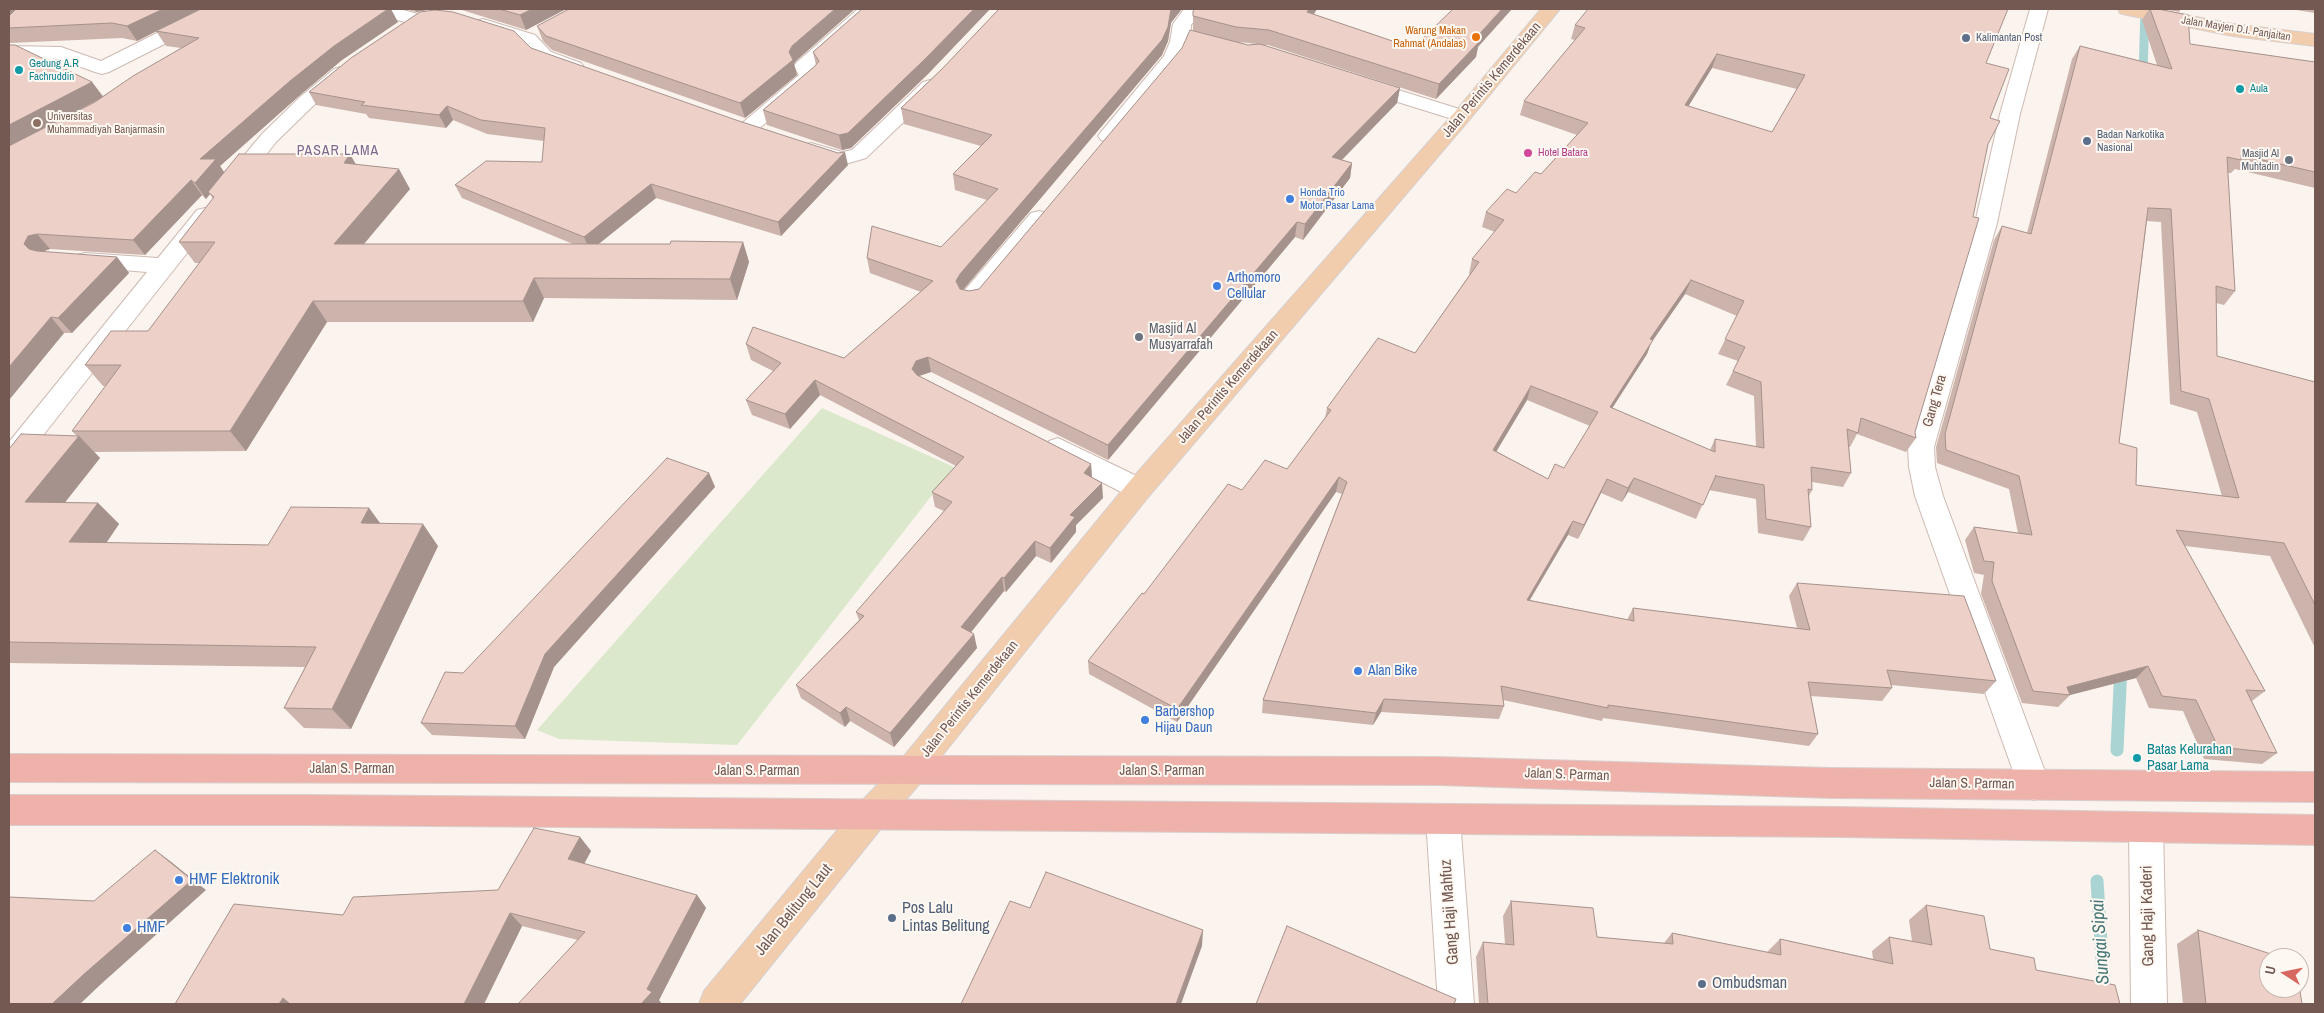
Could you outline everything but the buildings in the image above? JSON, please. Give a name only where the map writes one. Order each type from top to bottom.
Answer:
[{"type":"highway","name":"Jalan S. Parman","points":[[9,768],[1438,772],[1831,783],[2315,787]]},
{"type":"highway","points":[[1983,784],[2000,824]]},
{"type":"highway","points":[[9,810],[307,810],[871,816],[1443,819],[2000,824],[2315,830]]},
{"type":"main road","name":"Jalan Perintis Kemerdekaan","points":[[871,816],[911,771],[1139,489],[1462,116],[1551,9]]},
{"type":"main road","name":"Jalan Mayjen D.I. Panjaitan","points":[[2127,9],[2233,30],[2315,40]]},
{"type":"main road","name":"Jalan Belitung Laut","points":[[717,1004],[871,816]]},
{"type":"street","points":[[9,52],[61,53],[109,73],[219,9]]},
{"type":"street","points":[[379,9],[419,20],[451,16],[536,35],[544,56],[590,72]]},
{"type":"street","points":[[749,128],[810,76],[804,66],[869,9]]},
{"type":"street","points":[[1094,153],[1190,38],[1182,24],[1194,9]]},
{"type":"street","name":"Gang Tera","points":[[2034,785],[1929,496],[1922,467],[1921,447],[1986,224],[2010,114],[2039,9]]},
{"type":"street","points":[[398,33],[419,20]]},
{"type":"street","points":[[9,460],[269,138],[307,101],[358,61]]},
{"type":"street","points":[[795,144],[842,159],[850,159],[859,154],[943,72]]},
{"type":"street","points":[[1342,78],[1462,116]]},
{"type":"street","points":[[972,297],[1049,206]]},
{"type":"street","points":[[60,258],[164,266]]},
{"type":"street","points":[[1035,437],[1139,489]]},
{"type":"street","name":"Gang Haji Mahfuz","points":[[1443,819],[1456,1004]]},
{"type":"street","name":"Gang Haji Kaderi","points":[[2146,827],[2150,1004]]},
{"type":"green space","points":[[822,408],[954,467],[737,745],[559,739],[537,730]]},
{"type":"waterway","name":"Sungai Sipai","points":[[2143,76],[2145,9]]},
{"type":"waterway","name":"Sungai Sipai","points":[[2117,750],[2121,666]]},
{"type":"waterway","name":"Sungai Sipai","points":[[2097,881],[2105,1004]]},
{"type":"place","name":"Warung Makan Rahmat (Andalas)","points":[[1476,37]]},
{"type":"place","name":"Kalimantan Post","points":[[1966,38]]},
{"type":"place","name":"Gedung A.R Fachruddin","points":[[19,70]]},
{"type":"place","name":"Aula","points":[[2240,89]]},
{"type":"place","name":"Universitas Muhammadiyah Banjarmasin","points":[[37,123]]},
{"type":"place","name":"Badan Narkotika Nasional","points":[[2087,141]]},
{"type":"place","name":"Hotel Batara","points":[[1528,153]]},
{"type":"place","name":"Masjid Al Muhtadin","points":[[2289,160]]},
{"type":"place","name":"Honda Trio Motor Pasar Lama","points":[[1290,199]]},
{"type":"place","name":"Arthomoro Cellular","points":[[1217,286]]},
{"type":"place","name":"Masjid Al Musyarrafah","points":[[1139,337]]},
{"type":"place","name":"Alan Bike","points":[[1358,671]]},
{"type":"place","name":"Barbershop Hijau Daun","points":[[1145,720]]},
{"type":"place","name":"Batas Kelurahan Pasar Lama","points":[[2137,758]]},
{"type":"place","name":"HMF Elektronik","points":[[179,880]]},
{"type":"place","name":"Pos Lalu Lintas Belitung","points":[[892,918]]},
{"type":"place","name":"HMF","points":[[127,928]]},
{"type":"place","name":"Ombudsman","points":[[1702,984]]},
{"type":"district","name":"PASAR LAMA","points":[[338,151]]}]
